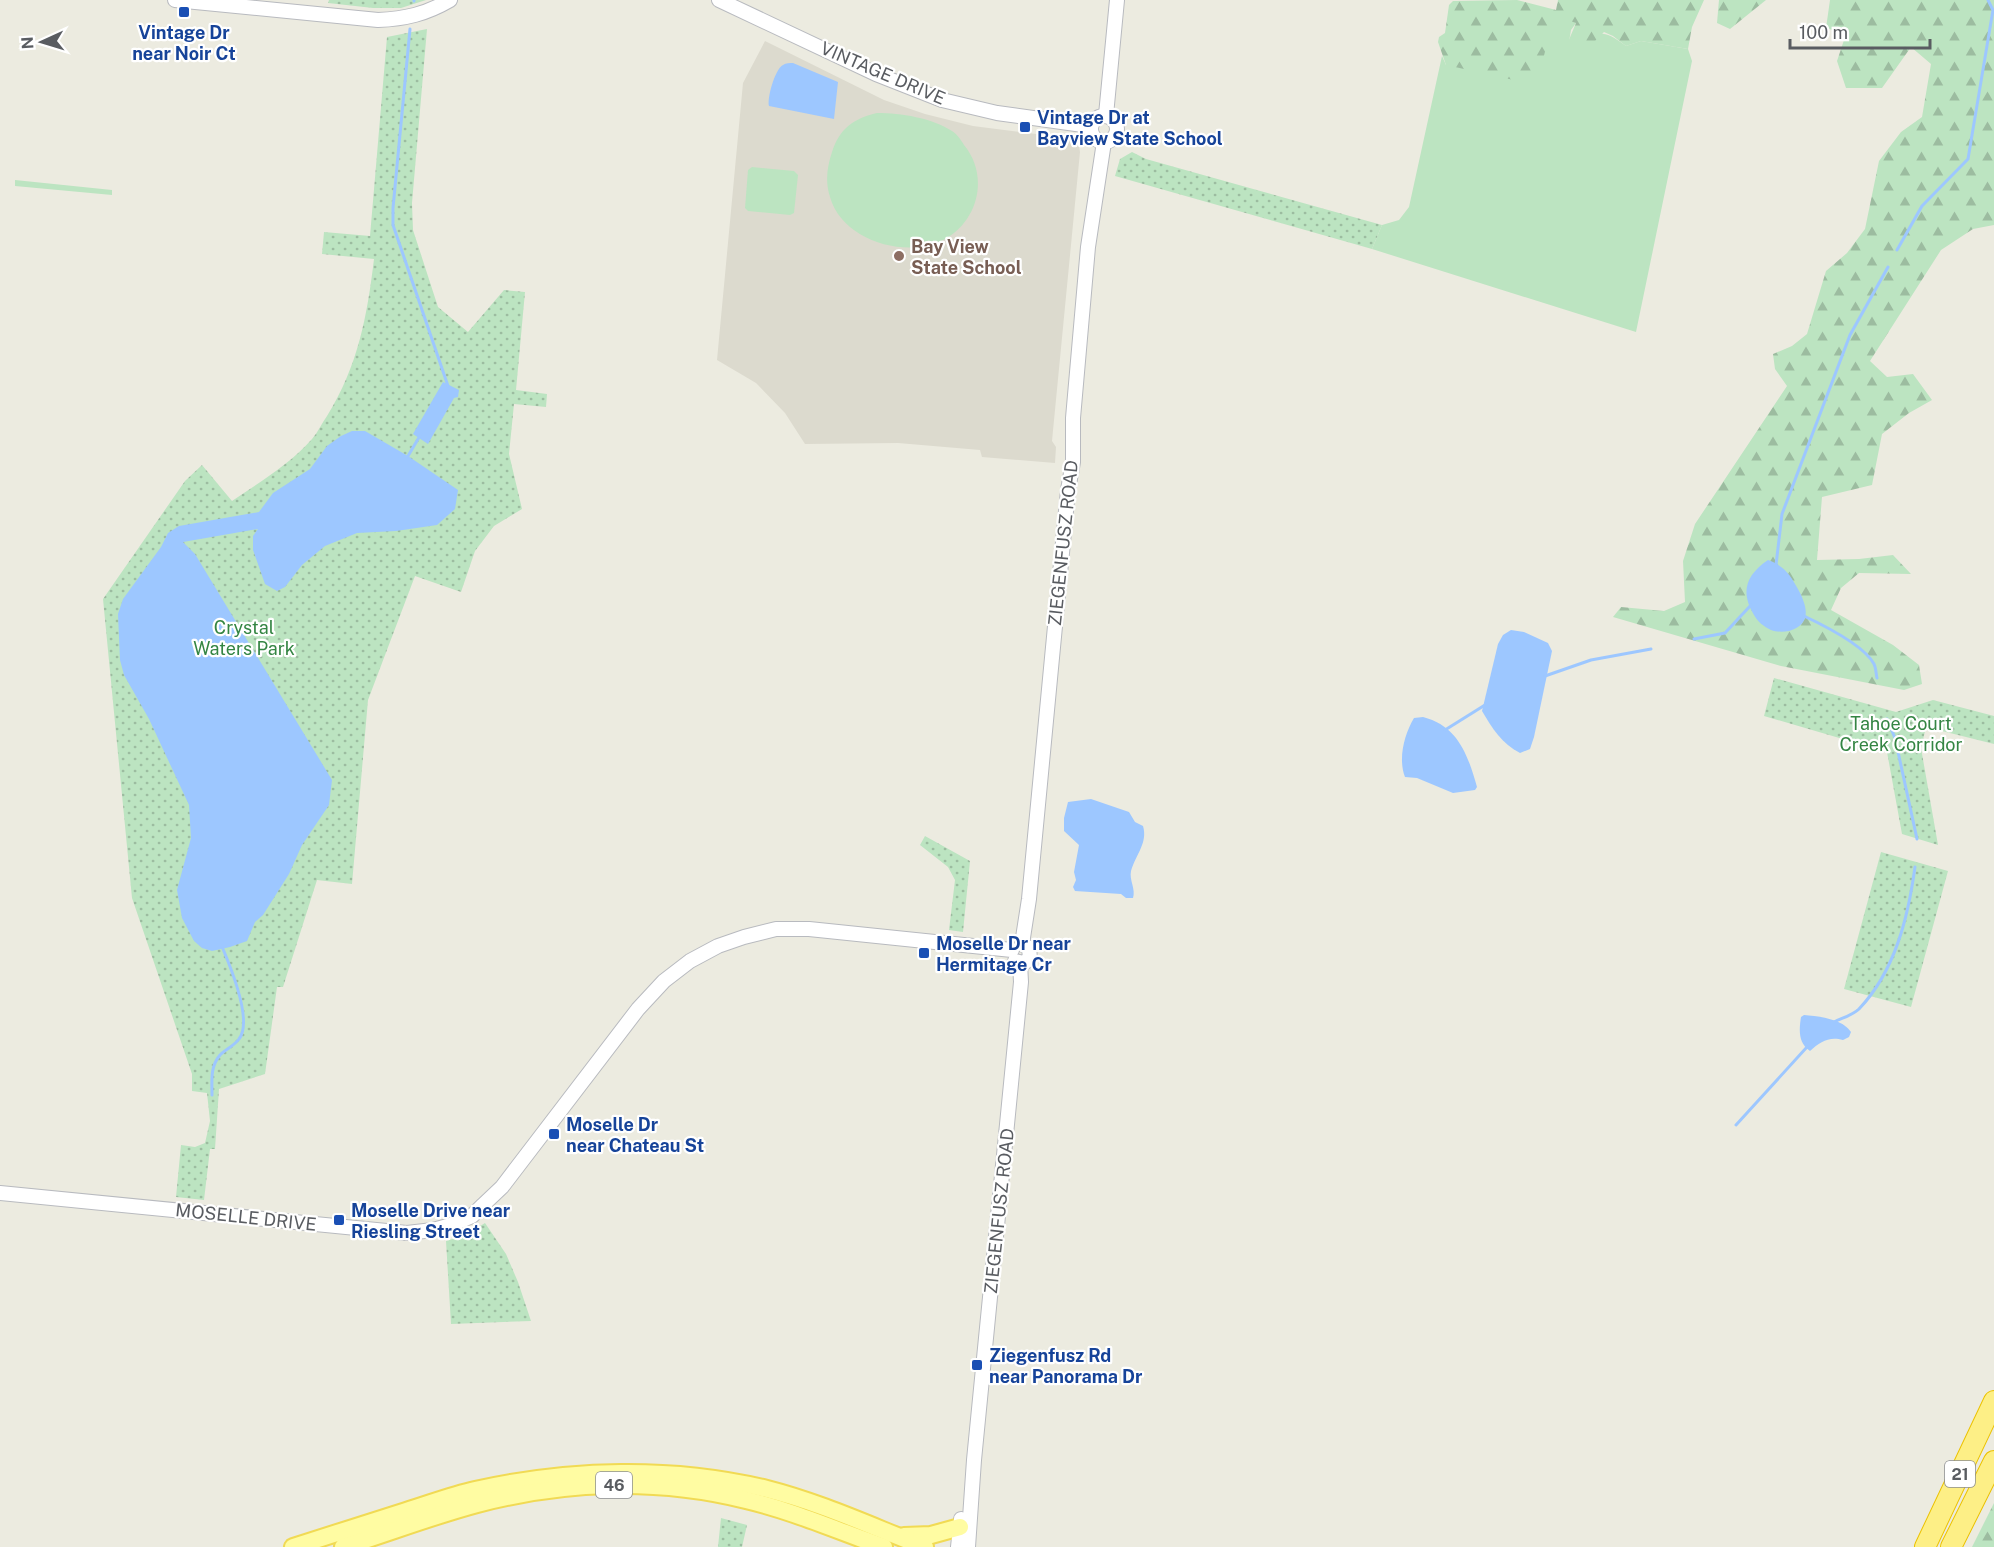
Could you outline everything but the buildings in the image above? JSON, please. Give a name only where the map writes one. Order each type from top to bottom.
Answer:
[{"type":"highway","name":"21","points":[[1925,1547],[1994,1401]]},
{"type":"highway","name":"21","points":[[1951,1547],[1994,1461]]},
{"type":"main road","name":"46","points":[[293,1547],[472,1490],[592,1473],[650,1473],[717,1479],[749,1485],[816,1503],[925,1547]]},
{"type":"main road","name":"46","points":[[343,1547],[477,1504],[541,1491],[608,1485],[655,1485],[748,1500],[884,1547]]},
{"type":"main road","points":[[897,1536],[931,1535],[960,1527]]},
{"type":"street","points":[[175,0],[378,20],[418,15],[450,0]]},
{"type":"street","name":"VINTAGE DRIVE","points":[[719,0],[876,74],[942,100],[996,113],[1090,126]]},
{"type":"street","points":[[1106,115],[1117,0]]},
{"type":"street","points":[[1106,115],[1114,120],[1117,130],[1113,138],[1104,142],[1094,138],[1090,126],[1096,117],[1106,115]]},
{"type":"street","name":"ZIEGENFUSZ ROAD","points":[[968,1547],[974,1460],[1021,982],[1020,963],[1013,957],[1029,899],[1068,490],[1073,462],[1073,418],[1088,247],[1104,142]]},
{"type":"street","name":"MOSELLE DRIVE","points":[[0,1193],[407,1233],[433,1230],[472,1216],[501,1187],[638,1009],[664,981],[690,961],[718,946],[776,929],[1017,947]]},
{"type":"street","name":"ZIEGENFUSZ ROAD","points":[[958,1547],[974,1460]]},
{"type":"shaded area","name":"Bay View State School","points":[[765,41],[884,100],[925,114],[973,126],[1068,138],[1074,140],[1079,146],[1052,441],[1056,447],[1055,463],[982,457],[980,450],[898,443],[805,444],[785,413],[756,383],[717,360],[743,83]]},
{"type":"green space","points":[[329,0],[426,0],[401,8],[373,8],[328,3]]},
{"type":"green space","points":[[1517,0],[1556,10],[1558,0],[1704,0],[1692,27],[1688,49],[1641,41],[1626,46],[1604,32],[1591,45],[1568,42],[1576,23],[1559,17],[1556,11],[1536,85],[1446,65],[1438,42],[1439,37],[1445,33],[1449,5],[1453,1]]},
{"type":"green space","points":[[1719,0],[1766,0],[1730,29],[1717,23]]},
{"type":"green space","points":[[1830,0],[1994,0],[1994,225],[1973,229],[1941,250],[1870,361],[1887,377],[1913,374],[1932,400],[1909,413],[1882,434],[1872,485],[1822,497],[1817,560],[1893,555],[1911,574],[1859,573],[1841,588],[1831,610],[1893,645],[1919,665],[1922,684],[1904,690],[1781,666],[1613,617],[1621,607],[1664,611],[1685,602],[1683,561],[1695,524],[1787,386],[1775,369],[1773,354],[1792,346],[1807,334],[1826,271],[1847,253],[1865,229],[1879,161],[1901,132],[1922,117],[1931,64],[1911,47],[1882,88],[1846,88],[1837,61],[1846,34],[1826,28]]},
{"type":"green space","points":[[1556,10],[1576,23],[1571,30],[1569,42],[1593,34],[1604,34],[1626,46],[1641,41],[1688,49],[1692,61],[1636,332],[1372,249],[1382,225],[1399,220],[1409,207],[1442,56],[1446,65]]},
{"type":"green space","name":"Crystal Waters Park","points":[[427,29],[412,203],[413,230],[438,307],[468,332],[504,290],[525,292],[516,390],[547,394],[546,407],[514,404],[509,454],[522,509],[494,526],[475,551],[461,592],[415,576],[368,700],[352,884],[317,880],[283,987],[277,987],[265,1074],[219,1089],[215,1149],[210,1149],[204,1200],[176,1197],[181,1145],[195,1147],[205,1143],[210,1121],[207,1093],[192,1091],[192,1074],[132,898],[103,599],[185,481],[202,465],[232,501],[294,457],[312,439],[338,397],[360,340],[374,259],[322,254],[324,232],[370,236],[387,37]]},
{"type":"green space","points":[[877,113],[916,117],[944,126],[957,135],[972,157],[978,183],[973,209],[957,231],[945,239],[930,245],[896,247],[862,235],[848,225],[837,212],[828,191],[827,180],[835,144],[843,131],[854,121]]},
{"type":"green space","points":[[1132,152],[1146,159],[1382,225],[1372,249],[1115,176],[1120,159]]},
{"type":"green space","points":[[752,167],[794,171],[798,175],[794,213],[790,215],[748,211],[745,208],[748,170]]},
{"type":"green space","points":[[15,180],[112,190],[112,195],[15,186]]},
{"type":"green space","name":"Tahoe Court Creek Corridor","points":[[1774,678],[1896,712],[1933,700],[1994,716],[1994,744],[1926,727],[1921,748],[1938,845],[1902,834],[1887,752],[1764,716]]},
{"type":"green space","points":[[925,836],[970,861],[963,932],[949,930],[955,880],[948,867],[920,845]]},
{"type":"green space","points":[[1881,852],[1948,871],[1911,1007],[1844,989]]},
{"type":"green space","points":[[485,1223],[506,1254],[531,1321],[451,1324],[446,1241],[467,1234]]},
{"type":"green space","points":[[1994,1503],[1994,1547],[1972,1547]]},
{"type":"green space","points":[[721,1518],[747,1525],[742,1547],[718,1547]]},
{"type":"water","points":[[793,63],[838,82],[834,119],[769,106],[770,91],[777,72],[783,65]]},
{"type":"water","points":[[443,382],[459,390],[458,397],[454,398],[428,444],[413,434]]},
{"type":"water","points":[[352,431],[365,431],[408,456],[458,490],[455,509],[437,525],[396,531],[357,533],[325,546],[302,565],[285,587],[277,591],[265,584],[253,550],[253,536],[258,529],[183,542],[195,554],[332,780],[329,805],[302,845],[289,874],[263,915],[255,922],[247,941],[212,951],[202,948],[194,941],[182,918],[177,890],[191,838],[189,805],[149,719],[124,675],[120,660],[118,614],[123,599],[161,547],[168,533],[179,526],[259,512],[273,493],[310,469],[327,446]]},
{"type":"water","points":[[1768,560],[1787,572],[1802,597],[1806,610],[1801,625],[1789,631],[1775,631],[1763,625],[1757,620],[1747,599],[1746,591],[1750,578]]},
{"type":"water","points":[[1511,630],[1524,632],[1548,643],[1552,651],[1534,737],[1530,749],[1520,753],[1503,740],[1482,711],[1498,644],[1503,635]]},
{"type":"water","points":[[1423,717],[1445,727],[1460,743],[1474,775],[1477,787],[1475,790],[1453,793],[1417,778],[1405,777],[1402,755],[1407,732],[1414,718]]},
{"type":"water","points":[[1091,799],[1129,812],[1135,822],[1143,826],[1143,843],[1131,871],[1133,898],[1126,898],[1121,894],[1075,891],[1073,887],[1076,880],[1074,872],[1079,845],[1064,831],[1064,818],[1068,802]]},
{"type":"water","points":[[1804,1015],[1836,1021],[1851,1032],[1849,1037],[1843,1040],[1825,1041],[1810,1051],[1803,1044],[1800,1036],[1801,1017]]},
{"type":"waterway","points":[[1897,250],[1922,206],[1968,159],[1993,10],[1988,0]]},
{"type":"waterway","points":[[410,29],[393,225],[448,386]]},
{"type":"waterway","points":[[1776,565],[1782,514],[1850,335],[1888,267]]},
{"type":"waterway","points":[[408,456],[421,434]]},
{"type":"waterway","points":[[1694,639],[1725,633],[1751,605]]},
{"type":"waterway","points":[[1804,616],[1842,636],[1862,650],[1874,664],[1877,678]]},
{"type":"waterway","points":[[1545,676],[1591,660],[1651,649]]},
{"type":"waterway","points":[[1445,730],[1485,705]]},
{"type":"waterway","points":[[1887,719],[1895,738],[1917,839]]},
{"type":"waterway","points":[[1834,1022],[1859,1009],[1882,978],[1891,961],[1904,924],[1915,867]]},
{"type":"waterway","points":[[212,1095],[212,1074],[215,1064],[220,1055],[239,1039],[243,1031],[244,1020],[239,994],[223,949]]},
{"type":"waterway","points":[[1736,1125],[1807,1047]]},
{"type":"place","name":"Vintage Dr near Noir Ct","points":[[184,12]]},
{"type":"place","name":"Vintage Dr at Bayview State School","points":[[1025,127]]},
{"type":"place","name":"Bay View State School","points":[[899,256]]},
{"type":"place","name":"Moselle Dr near Hermitage Cr","points":[[924,953]]},
{"type":"place","name":"Moselle Dr near Chateau St","points":[[554,1134]]},
{"type":"place","name":"Moselle Drive near Riesling Street","points":[[339,1220]]},
{"type":"place","name":"Ziegenfusz Rd near Panorama Dr","points":[[977,1365]]}]
